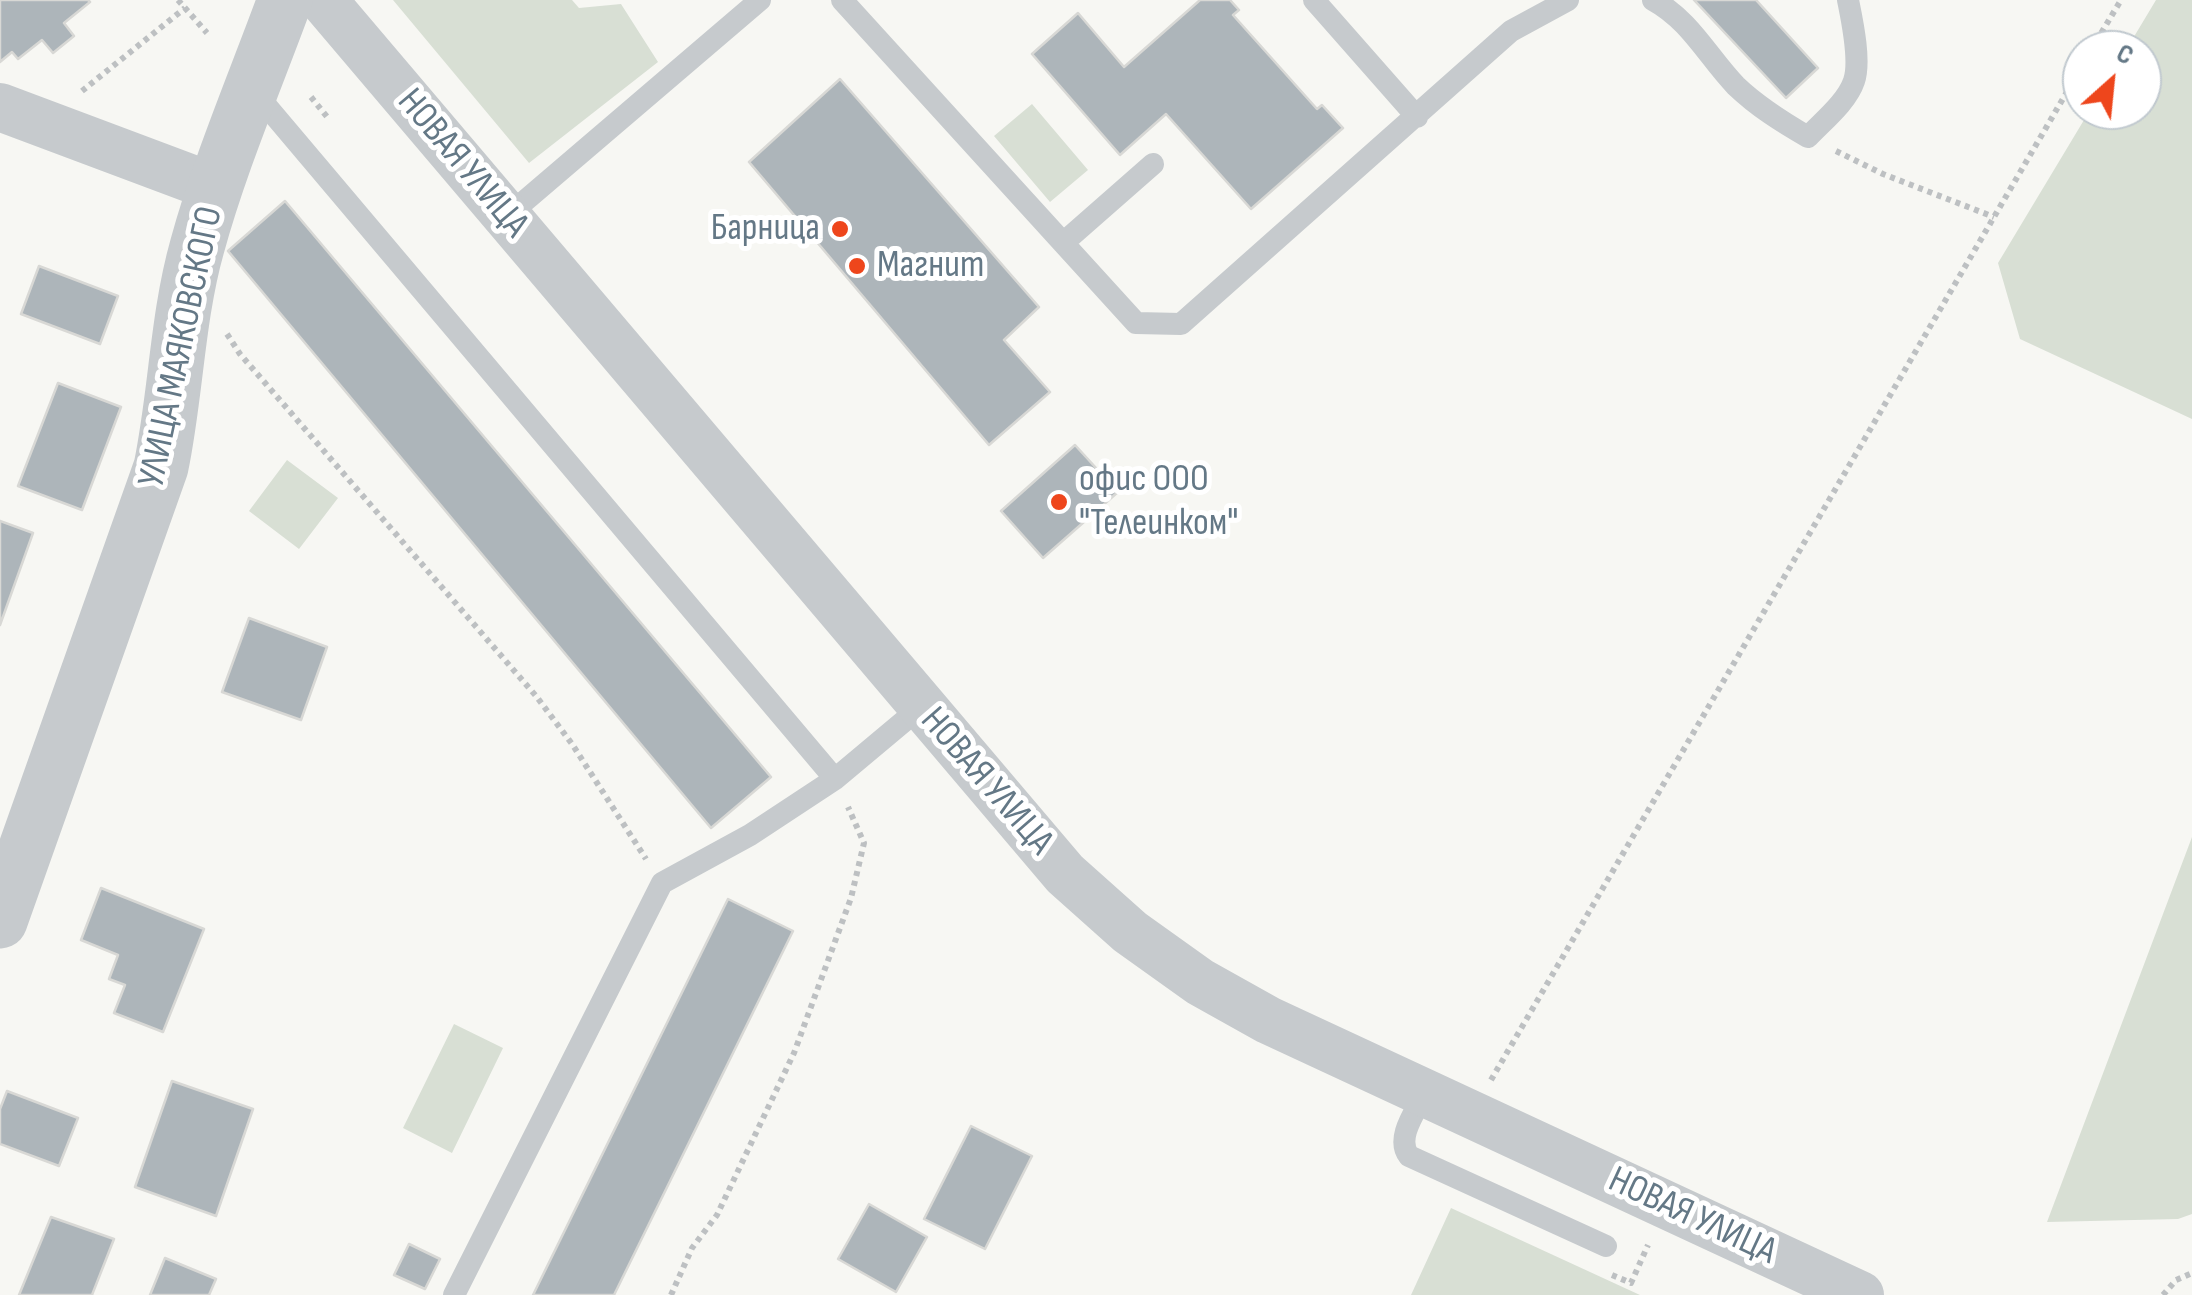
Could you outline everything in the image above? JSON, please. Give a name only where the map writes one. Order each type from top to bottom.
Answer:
[{"type":"street","name":"УЛИЦА МАЯКОВСКОГО","points":[[0,921],[161,467],[196,248],[285,0]]},
{"type":"street","name":"НОВАЯ УЛИЦА","points":[[323,0],[1066,874],[1130,932],[1200,982],[1268,1020],[1860,1295]]},
{"type":"street","points":[[21,115],[216,188]]},
{"type":"lane","points":[[506,217],[760,0]]},
{"type":"lane","points":[[842,0],[1136,323],[1181,324],[1511,31],[1568,0]]},
{"type":"lane","points":[[1314,0],[1417,117]]},
{"type":"lane","points":[[1653,0],[1695,34],[1734,84],[1765,112],[1808,137],[1855,80],[1855,43],[1848,0]]},
{"type":"lane","points":[[253,90],[835,779]]},
{"type":"lane","points":[[1063,243],[1153,164]]},
{"type":"lane","points":[[454,1295],[662,884],[750,835],[835,779],[921,706]]},
{"type":"lane","points":[[1424,1092],[1403,1138],[1403,1148],[1409,1156],[1606,1246]]},
{"type":"path","points":[[178,0],[207,33]]},
{"type":"path","points":[[2103,30],[2120,0]]},
{"type":"path","points":[[21,115],[185,8]]},
{"type":"path","points":[[311,97],[328,118]]},
{"type":"path","points":[[1472,1114],[2062,100]]},
{"type":"path","points":[[1808,137],[1883,174],[1994,217]]},
{"type":"path","points":[[219,320],[240,354],[536,696],[572,744],[662,884]]},
{"type":"path","points":[[671,1295],[692,1248],[716,1216],[794,1052],[850,898],[864,843],[835,779]]},
{"type":"path","points":[[1630,1283],[1650,1240]]},
{"type":"path","points":[[2163,1295],[2176,1280],[2192,1273]]},
{"type":"shaded area","points":[[393,0],[572,0],[579,8],[621,4],[658,62],[529,163]]},
{"type":"shaded area","points":[[2156,0],[2192,0],[2192,419],[2020,339],[1998,263],[2078,130],[2162,130],[2162,30],[2138,30]]},
{"type":"shaded area","points":[[1032,104],[1088,170],[1050,202],[994,136]]},
{"type":"shaded area","points":[[287,460],[338,498],[299,549],[249,511]]},
{"type":"shaded area","points":[[2192,837],[2192,1214],[2178,1219],[2047,1222]]},
{"type":"shaded area","points":[[454,1024],[503,1048],[452,1153],[403,1128]]},
{"type":"shaded area","points":[[1451,1208],[1640,1295],[1411,1295]]},
{"type":"building","points":[[0,0],[90,2],[64,23],[74,36],[53,53],[42,40],[18,59],[12,52],[0,62]]},
{"type":"building","points":[[1200,0],[1230,0],[1239,10],[1233,15],[1317,109],[1322,105],[1343,128],[1251,209],[1166,114],[1120,155],[1032,54],[1078,13],[1124,67]]},
{"type":"building","points":[[1694,0],[1756,0],[1818,68],[1786,98]]},
{"type":"building","points":[[840,79],[1039,307],[1004,340],[1050,392],[989,445],[749,162]]},
{"type":"building","points":[[285,201],[771,777],[711,828],[228,251]]},
{"type":"building","points":[[39,266],[118,296],[100,344],[21,314]]},
{"type":"building","points":[[58,383],[121,407],[82,510],[18,486]]},
{"type":"building","name":"офис ООО \"Телеинком\"","points":[[1075,445],[1118,492],[1043,558],[1001,511]]},
{"type":"building","points":[[0,521],[33,533],[0,625]]},
{"type":"building","points":[[249,618],[327,647],[301,720],[222,692]]},
{"type":"building","points":[[101,888],[204,929],[163,1032],[114,1013],[125,985],[109,979],[118,955],[81,940]]},
{"type":"building","points":[[728,899],[793,931],[614,1295],[533,1295]]},
{"type":"building","points":[[172,1081],[253,1109],[216,1216],[135,1187]]},
{"type":"building","points":[[7,1091],[78,1118],[59,1166],[0,1144],[0,1109]]},
{"type":"building","points":[[971,1126],[1032,1156],[985,1249],[924,1219]]},
{"type":"building","points":[[869,1204],[927,1237],[896,1292],[838,1259]]},
{"type":"building","points":[[51,1217],[114,1239],[92,1295],[19,1295]]},
{"type":"building","points":[[409,1244],[440,1259],[425,1289],[394,1275]]},
{"type":"building","points":[[165,1258],[216,1279],[209,1295],[150,1295]]},
{"type":"place","name":"Барница","points":[[840,229]]},
{"type":"place","name":"Магнит","points":[[857,266]]},
{"type":"place","name":"офис ООО \"Телеинком\"","points":[[1059,502]]}]
